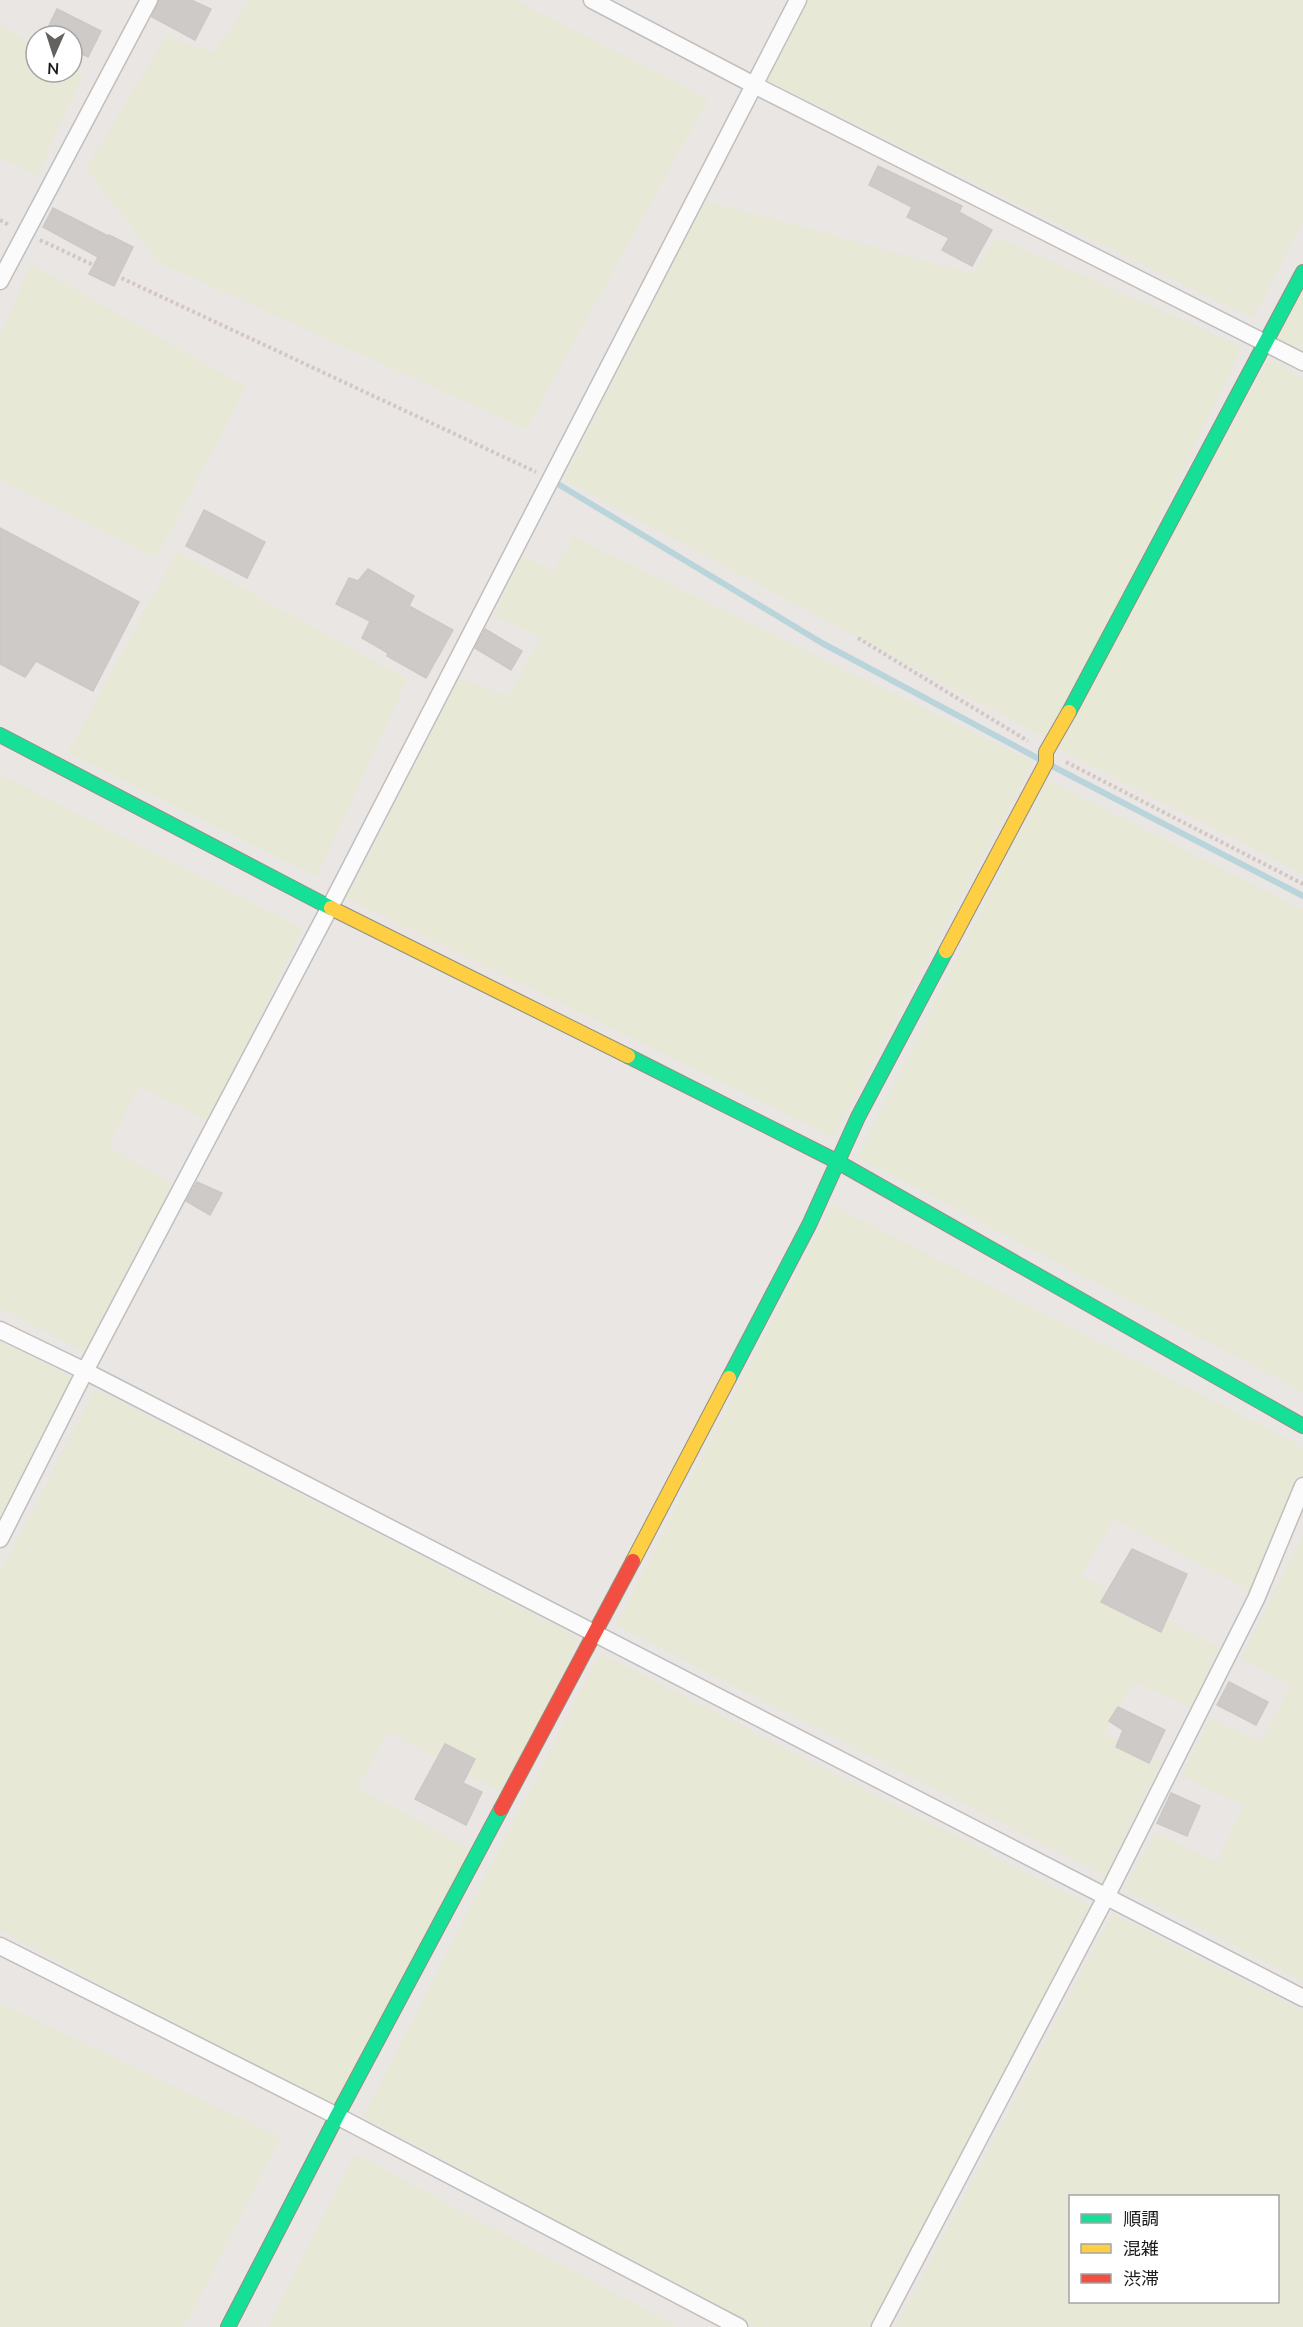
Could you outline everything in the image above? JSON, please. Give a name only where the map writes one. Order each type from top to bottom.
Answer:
[{"type":"street","points":[[0,282],[149,0]]},
{"type":"street","points":[[592,0],[754,85],[1303,362]]},
{"type":"street","points":[[0,1539],[330,907],[798,0]]},
{"type":"street","points":[[228,2327],[337,2116],[594,1635],[809,1225],[836,1161],[1046,763],[1046,752],[1303,272]]},
{"type":"street","points":[[0,735],[330,907],[836,1161],[1303,1426]]},
{"type":"street","points":[[0,1330],[86,1371],[594,1635],[1303,1998]]},
{"type":"street","points":[[880,2327],[1106,1897],[1256,1599],[1303,1486]]},
{"type":"street","points":[[0,1946],[337,2116],[740,2327]]},
{"type":"path","points":[[24,233],[550,479]]},
{"type":"path","points":[[858,638],[1046,752],[1303,884]]},
{"type":"green space","points":[[250,0],[516,0],[708,99],[526,429],[160,263],[86,169],[166,36],[214,53]]},
{"type":"green space","points":[[809,0],[1303,0],[1303,222],[1253,318],[763,79]]},
{"type":"green space","points":[[0,25],[24,39],[24,84],[78,84],[37,175],[0,158]]},
{"type":"green space","points":[[703,200],[974,274],[997,237],[1242,347],[1053,742],[564,480]]},
{"type":"green space","points":[[31,264],[246,387],[156,558],[0,480],[0,335]]},
{"type":"green space","points":[[1303,288],[1303,354],[1277,339]]},
{"type":"green space","points":[[1269,358],[1303,379],[1303,874],[1057,748]]},
{"type":"green space","points":[[574,537],[1033,762],[833,1137],[347,898],[459,678],[508,696],[542,637],[494,616],[523,556],[553,572]]},
{"type":"green space","points":[[177,552],[407,679],[317,877],[68,752]]},
{"type":"green space","points":[[0,774],[303,929],[209,1121],[139,1087],[108,1146],[177,1186],[87,1353],[0,1308]]},
{"type":"green space","points":[[1047,780],[1303,910],[1303,1392],[857,1157]]},
{"type":"green space","points":[[832,1205],[1303,1447],[1303,1489],[1253,1591],[1114,1520],[1081,1576],[1219,1647],[1191,1708],[1134,1681],[1104,1734],[1162,1761],[1105,1876],[616,1625]]},
{"type":"green space","points":[[0,1340],[73,1378],[0,1517]]},
{"type":"green space","points":[[95,1389],[579,1638],[505,1794],[387,1732],[358,1788],[472,1850],[337,2111],[0,1930],[0,1573]]},
{"type":"green space","points":[[1303,1535],[1303,1981],[1124,1889],[1155,1833],[1218,1862],[1243,1805],[1181,1776],[1211,1719],[1261,1742],[1291,1685],[1241,1659]]},
{"type":"green space","points":[[600,1653],[1091,1906],[870,2327],[757,2327],[363,2117]]},
{"type":"green space","points":[[1112,1914],[1303,2011],[1303,2327],[896,2327]]},
{"type":"green space","points":[[0,2003],[280,2137],[184,2327],[0,2327]]},
{"type":"green space","points":[[355,2154],[678,2327],[268,2327]]},
{"type":"building","points":[[159,0],[191,0],[211,9],[195,40],[152,17]]},
{"type":"building","points":[[57,9],[101,31],[88,57],[84,55],[84,24],[50,24]]},
{"type":"building","points":[[878,166],[962,206],[959,212],[992,230],[972,266],[942,250],[949,238],[907,217],[912,207],[869,185]]},
{"type":"building","points":[[53,208],[133,247],[114,286],[89,274],[98,257],[43,227]]},
{"type":"building","points":[[204,510],[265,542],[247,578],[186,546]]},
{"type":"building","points":[[0,528],[139,602],[93,691],[36,661],[25,677],[0,664]]},
{"type":"building","points":[[368,569],[414,596],[409,606],[453,630],[426,678],[387,656],[388,653],[362,638],[370,621],[336,604],[349,578],[358,581]]},
{"type":"building","points":[[485,629],[522,651],[511,670],[475,648]]},
{"type":"building","points":[[197,1182],[222,1193],[210,1215],[186,1201]]},
{"type":"building","points":[[1132,1549],[1187,1574],[1161,1632],[1101,1602]]},
{"type":"building","points":[[1229,1682],[1268,1702],[1256,1725],[1217,1705]]},
{"type":"building","points":[[1118,1707],[1165,1730],[1149,1763],[1116,1747],[1123,1730],[1109,1721]]},
{"type":"building","points":[[445,1744],[475,1759],[463,1783],[482,1792],[466,1825],[415,1799]]},
{"type":"building","points":[[1171,1793],[1200,1806],[1187,1836],[1157,1823]]},
{"type":"waterway","points":[[553,481],[822,643],[1041,760]]},
{"type":"waterway","points":[[1050,765],[1303,896]]},
{"type":"traffic: fast","points":[[1069,712],[1303,272]]},
{"type":"traffic: fast","points":[[0,735],[331,908]]},
{"type":"traffic: fast","points":[[729,1378],[809,1225],[858,1117],[946,951]]},
{"type":"traffic: fast","points":[[628,1056],[836,1161],[1303,1426]]},
{"type":"traffic: fast","points":[[228,2327],[337,2116],[501,1809]]},
{"type":"traffic: slow","points":[[946,951],[1046,763],[1046,752],[1069,712]]},
{"type":"traffic: slow","points":[[331,908],[628,1056]]},
{"type":"traffic: slow","points":[[633,1561],[729,1378]]},
{"type":"traffic: jam","points":[[501,1809],[633,1561]]}]
